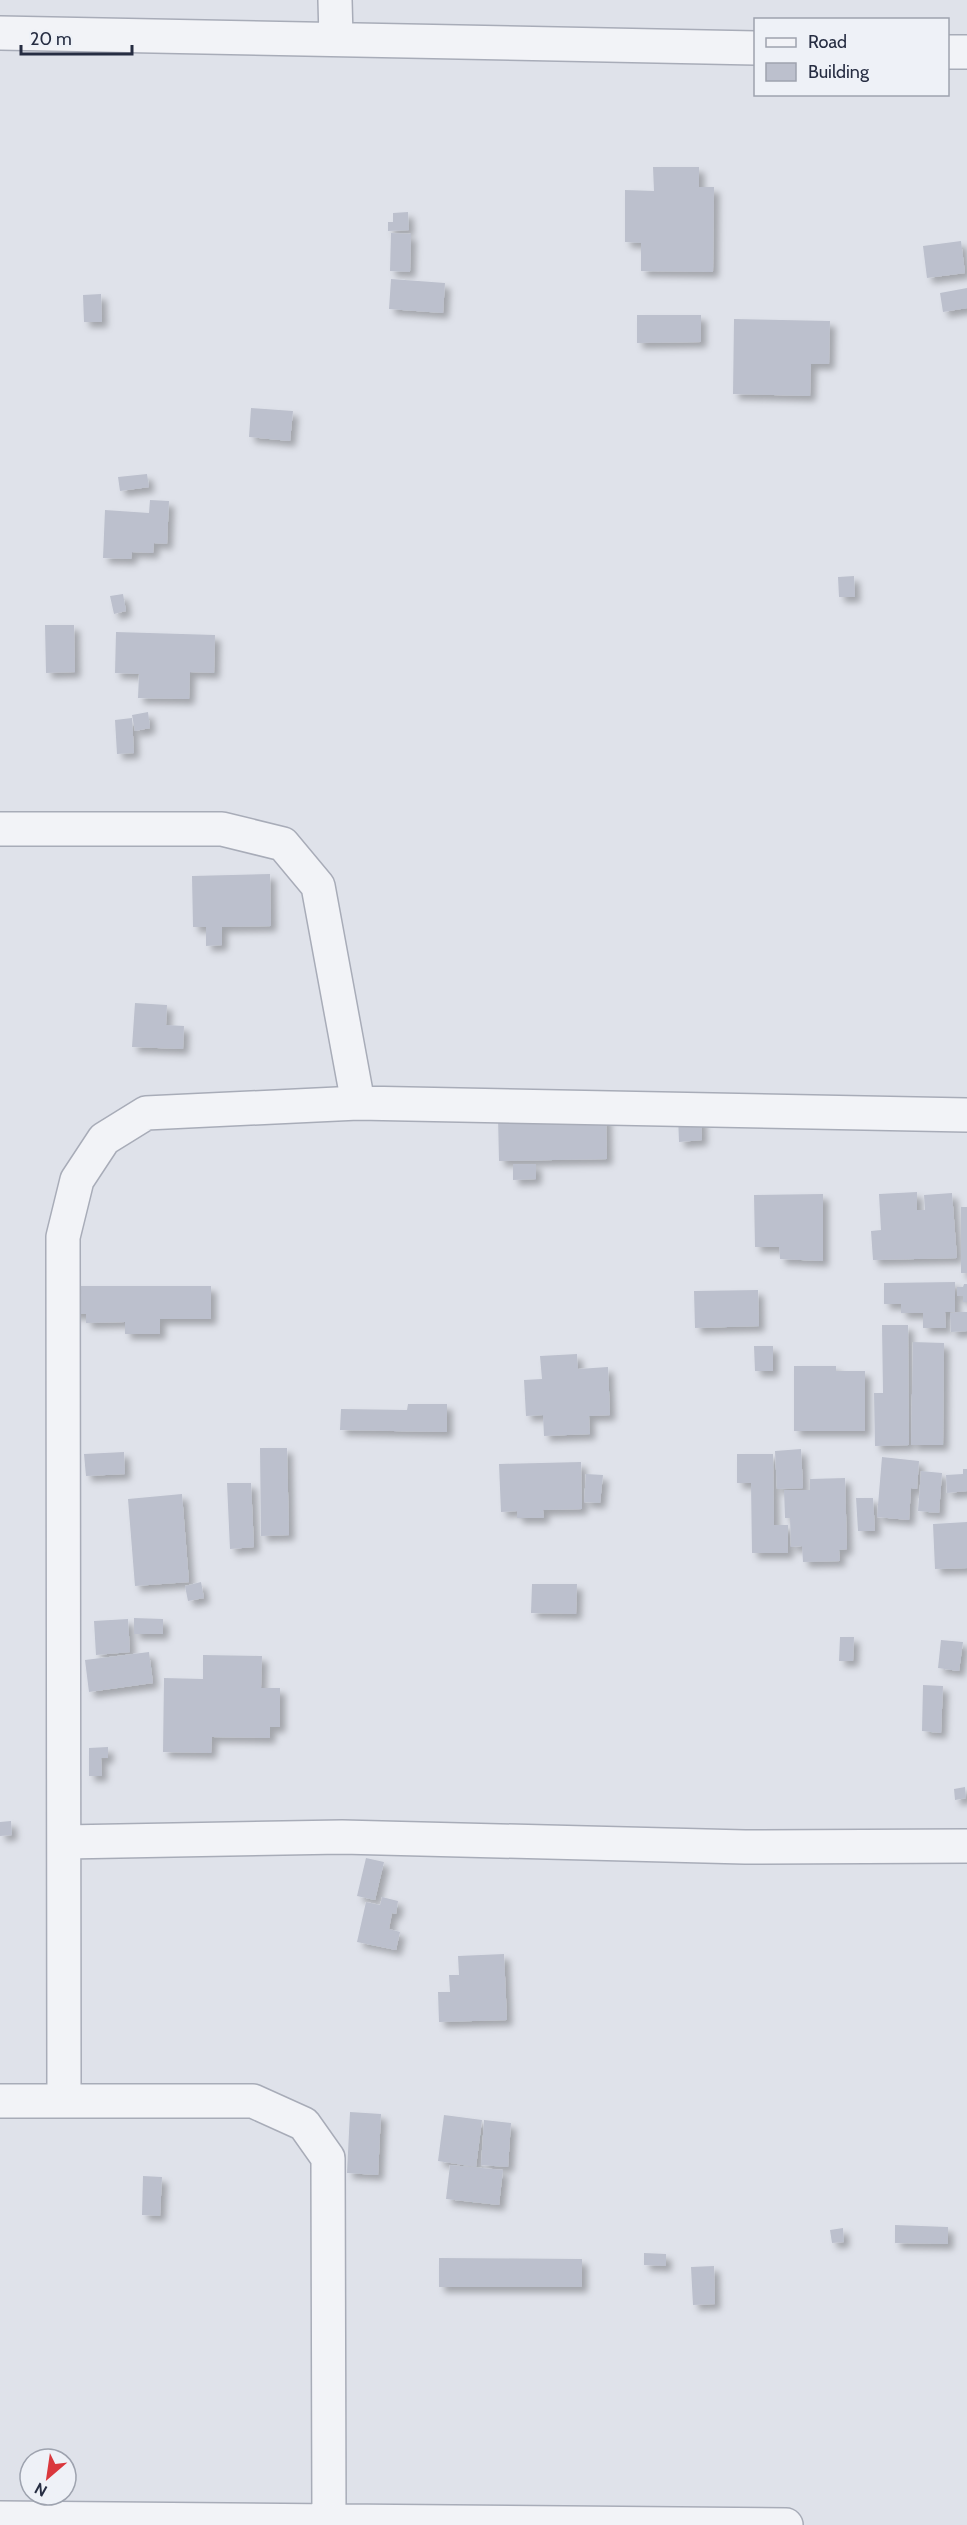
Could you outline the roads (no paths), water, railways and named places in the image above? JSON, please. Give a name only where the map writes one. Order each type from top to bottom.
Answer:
[{"type":"street","points":[[335,0],[336,38]]},
{"type":"street","points":[[0,33],[754,48]]},
{"type":"street","points":[[949,52],[967,52]]},
{"type":"street","points":[[0,829],[222,829],[283,844],[318,886],[358,1103]]},
{"type":"street","points":[[64,2101],[63,1237],[77,1180],[104,1139],[146,1113],[358,1103],[967,1115]]},
{"type":"street","points":[[65,1842],[342,1837],[733,1846],[967,1846]]},
{"type":"street","points":[[0,2101],[253,2101],[304,2124],[328,2158],[329,2520]]},
{"type":"street","points":[[0,2518],[786,2525]]}]
